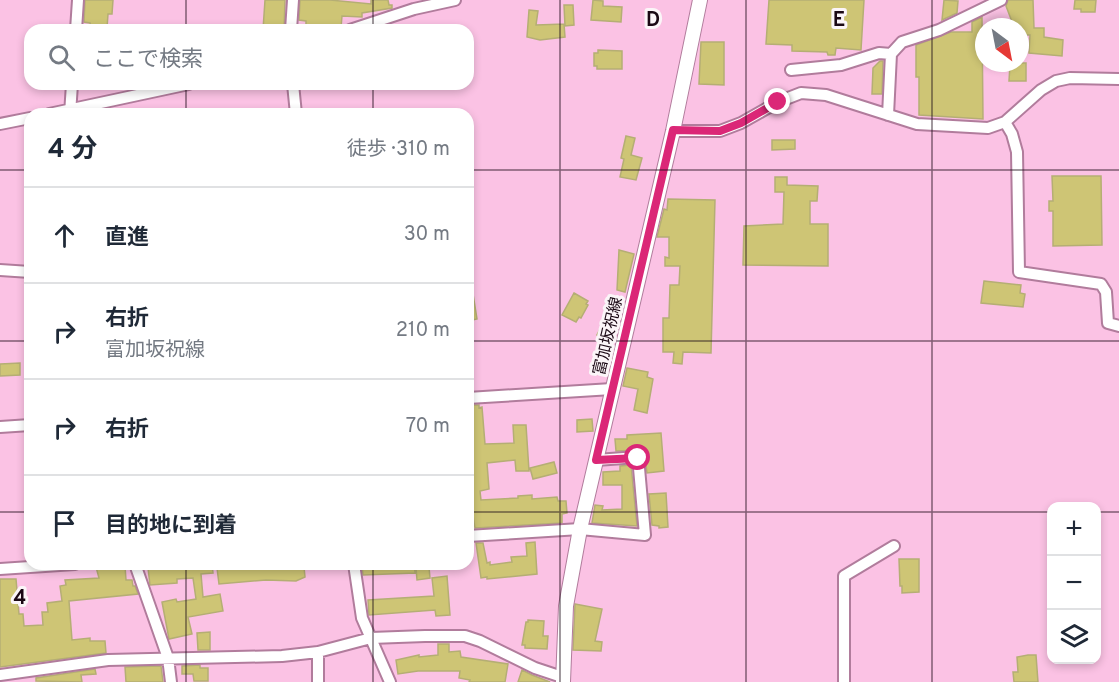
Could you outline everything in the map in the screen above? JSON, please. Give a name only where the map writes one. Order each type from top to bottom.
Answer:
[{"type":"main road","name":"富加坂祝線","points":[[563,679],[566,606],[580,529],[673,130],[700,0]]},
{"type":"street","points":[[76,24],[78,0]]},
{"type":"street","points":[[291,24],[293,0]]},
{"type":"street","points":[[368,24],[414,9],[455,0]]},
{"type":"street","points":[[888,115],[891,54],[902,42],[939,30],[1001,0]]},
{"type":"street","points":[[791,70],[841,65],[879,52],[891,54]]},
{"type":"street","points":[[673,130],[720,131],[801,93],[826,95],[917,124],[988,128],[1005,122],[1041,90],[1056,81],[1070,78],[1119,79]]},
{"type":"street","points":[[70,108],[72,90]]},
{"type":"street","points":[[87,108],[164,90]]},
{"type":"street","points":[[294,90],[295,108]]},
{"type":"street","points":[[0,124],[24,119]]},
{"type":"street","points":[[1005,122],[1012,134],[1017,152],[1019,272],[1101,284],[1106,292],[1108,323],[1119,326]]},
{"type":"street","points":[[0,270],[24,272]]},
{"type":"street","points":[[474,398],[612,389]]},
{"type":"street","points":[[0,427],[24,425]]},
{"type":"street","points":[[474,537],[580,529],[645,535],[638,458],[596,460]]},
{"type":"street","points":[[844,682],[844,576],[894,546]]},
{"type":"street","points":[[0,569],[24,567]]},
{"type":"street","points":[[137,570],[168,658],[171,682]]},
{"type":"street","points":[[355,570],[362,618],[390,682]]},
{"type":"street","points":[[0,675],[108,660],[282,656],[318,652],[371,638],[465,636],[563,679]]},
{"type":"street","points":[[318,652],[318,682]]},
{"type":"building","points":[[85,0],[113,0],[112,14],[108,14],[107,24],[84,22]]},
{"type":"building","points":[[265,0],[285,0],[284,24],[263,24]]},
{"type":"building","points":[[300,0],[371,4],[371,0],[388,0],[389,5],[392,5],[392,8],[362,13],[362,17],[342,16],[341,24],[306,24],[306,21],[299,20]]},
{"type":"building","points":[[593,0],[603,1],[603,6],[622,7],[621,22],[591,20]]},
{"type":"building","points":[[769,0],[864,0],[861,50],[836,48],[835,55],[828,55],[827,52],[792,51],[792,45],[766,44]]},
{"type":"building","points":[[944,0],[958,1],[957,13],[942,20]]},
{"type":"building","points":[[1008,0],[1033,0],[1034,28],[1044,28],[1044,37],[1063,40],[1062,56],[1029,53],[1029,18],[1011,18],[1006,6]]},
{"type":"building","points":[[1075,0],[1096,0],[1095,12],[1081,12],[1081,9],[1074,9]]},
{"type":"building","points":[[564,5],[573,5],[574,25],[565,26]]},
{"type":"building","points":[[529,10],[538,11],[536,25],[564,24],[565,37],[540,40],[527,37]]},
{"type":"building","points":[[975,20],[975,72],[983,72],[983,119],[919,115],[916,45],[951,32],[972,32],[972,22]]},
{"type":"building","points":[[701,42],[724,42],[724,85],[699,84]]},
{"type":"building","points":[[598,50],[622,51],[622,69],[597,69],[597,66],[594,66],[594,53],[598,53]]},
{"type":"building","points":[[883,61],[882,94],[872,94],[873,68]]},
{"type":"building","points":[[1010,72],[1026,72],[1026,81],[1009,81]]},
{"type":"building","points":[[626,136],[635,138],[631,155],[642,158],[636,180],[620,177]]},
{"type":"building","points":[[772,140],[795,140],[795,149],[772,150]]},
{"type":"building","points":[[1052,176],[1101,176],[1102,245],[1053,246],[1053,211],[1049,211],[1049,201],[1053,201]]},
{"type":"building","points":[[775,177],[787,177],[787,185],[818,186],[817,201],[810,201],[810,224],[828,224],[828,266],[743,265],[744,226],[783,224],[784,192],[775,192]]},
{"type":"building","points":[[668,199],[715,200],[711,353],[683,352],[682,364],[673,363],[674,352],[663,352],[663,318],[669,318],[670,285],[679,285],[680,266],[665,266],[665,257],[669,258],[669,237],[657,237],[664,209],[667,210]]},
{"type":"building","points":[[619,250],[634,254],[625,292],[617,290]]},
{"type":"building","points":[[984,281],[1021,285],[1020,293],[1025,294],[1023,307],[981,303]]},
{"type":"building","points":[[574,293],[588,301],[581,318],[579,317],[576,322],[562,315]]},
{"type":"building","points":[[474,300],[477,319],[474,320]]},
{"type":"building","points":[[603,323],[617,330],[611,342],[597,335]]},
{"type":"building","points":[[20,363],[20,375],[0,376],[0,364]]},
{"type":"building","points":[[627,368],[648,372],[647,377],[653,379],[647,413],[634,410],[638,389],[623,386]]},
{"type":"building","points":[[474,405],[479,405],[479,408],[482,407],[485,444],[514,443],[513,425],[526,425],[529,471],[516,471],[515,460],[487,463],[489,489],[480,491],[481,500],[532,495],[532,499],[557,497],[558,501],[566,501],[567,513],[562,514],[562,523],[475,528]]},
{"type":"building","points":[[592,419],[593,431],[577,432],[577,420]]},
{"type":"building","points":[[661,433],[664,471],[647,473],[645,456],[641,450],[616,451],[615,439],[627,439],[627,435]]},
{"type":"building","points":[[554,462],[557,473],[533,479],[530,468]]},
{"type":"building","points":[[631,465],[637,526],[592,523],[595,505],[603,506],[602,510],[622,509],[622,485],[603,485],[603,472],[620,471],[620,466]]},
{"type":"building","points":[[666,493],[668,527],[659,528],[659,526],[652,525],[649,494]]},
{"type":"building","points":[[535,542],[537,574],[481,578],[476,543],[483,543],[487,563],[490,562],[490,565],[512,562],[511,557],[527,556],[526,543]]},
{"type":"building","points":[[899,559],[919,559],[919,592],[902,593]]},
{"type":"building","points":[[97,570],[125,570],[126,580],[132,580],[138,594],[69,601],[72,640],[90,638],[90,641],[105,641],[106,653],[0,667],[0,579],[16,579],[19,614],[23,614],[24,626],[43,625],[42,612],[48,612],[47,603],[62,601],[60,586],[66,585],[65,580],[99,578]]},
{"type":"building","points":[[148,570],[213,570],[213,573],[201,574],[203,597],[220,594],[223,611],[188,617],[192,634],[169,639],[162,602],[196,599],[193,578],[177,579],[177,583],[150,585]]},
{"type":"building","points":[[217,570],[304,570],[305,577],[296,581],[266,580],[219,584]]},
{"type":"building","points":[[363,570],[415,570],[415,573],[363,575]]},
{"type":"building","points":[[416,570],[429,570],[430,578],[417,580]]},
{"type":"building","points":[[447,576],[450,615],[436,616],[435,610],[369,615],[368,600],[434,596],[432,578]]},
{"type":"building","points":[[575,604],[602,609],[595,641],[602,642],[601,651],[573,650]]},
{"type":"building","points":[[528,620],[544,621],[543,636],[548,636],[547,649],[525,648],[525,645],[522,645]]},
{"type":"building","points":[[210,632],[210,650],[198,650],[197,633]]},
{"type":"building","points":[[438,644],[449,644],[449,652],[460,651],[461,657],[508,664],[505,682],[469,682],[470,680],[459,678],[460,671],[418,671],[398,674],[396,660],[419,655],[419,657],[438,655]]},
{"type":"building","points":[[1036,655],[1038,682],[1014,682],[1013,672],[1018,672],[1017,657]]},
{"type":"building","points":[[200,665],[200,668],[208,668],[208,681],[194,681],[193,674],[182,674],[182,666]]},
{"type":"building","points":[[161,666],[163,682],[126,682],[125,667]]},
{"type":"building","points":[[95,669],[96,674],[81,675],[82,682],[36,681],[36,678]]},
{"type":"building","points":[[522,670],[532,675],[550,682],[518,682]]},
{"type":"route","points":[[638,458],[596,460],[673,130],[720,131],[741,123],[778,102]]}]
